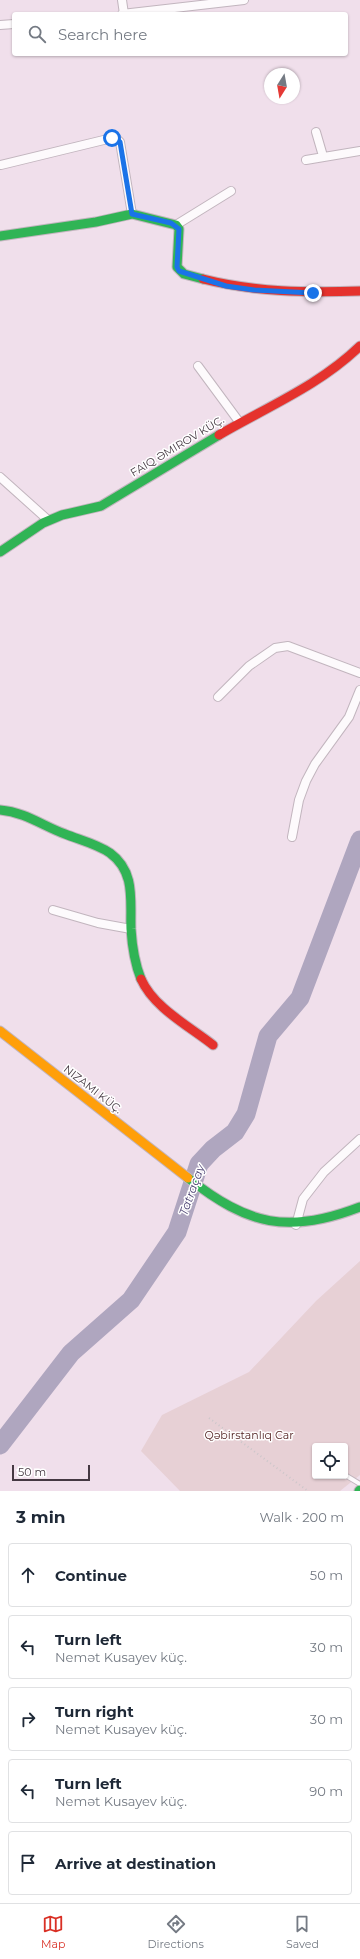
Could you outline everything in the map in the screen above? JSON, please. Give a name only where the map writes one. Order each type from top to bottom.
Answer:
[{"type":"street","points":[[122,0],[123,12]]},
{"type":"street","points":[[140,12],[244,0]]},
{"type":"street","points":[[0,25],[12,24]]},
{"type":"street","points":[[316,132],[323,156]]},
{"type":"street","points":[[1,165],[112,138],[117,139],[120,142],[132,214]]},
{"type":"street","points":[[306,160],[360,151]]},
{"type":"street","points":[[176,225],[231,191]]},
{"type":"street","points":[[0,236],[96,222],[132,214],[176,225],[179,229],[177,267],[183,274],[226,286],[254,290],[313,293],[360,291]]},
{"type":"street","name":"FAIQ ƏMIROV KÜÇ.","points":[[0,552],[48,520],[69,512],[85,511],[101,506],[312,382],[360,346]]},
{"type":"street","points":[[198,366],[240,423]]},
{"type":"street","points":[[0,477],[48,520]]},
{"type":"street","points":[[218,697],[249,666],[275,648],[288,646],[360,673]]},
{"type":"street","points":[[292,837],[299,800],[306,781],[315,764],[349,717],[360,690]]},
{"type":"street","points":[[0,810],[10,810],[30,815],[56,830],[110,853],[119,860],[126,870],[132,892],[131,929],[136,962],[142,982],[151,996],[213,1045]]},
{"type":"street","points":[[53,910],[98,923],[131,929]]},
{"type":"street","name":"NIZAMI KÜÇ.","points":[[0,1031],[172,1166],[229,1208],[249,1217],[296,1225],[321,1222],[360,1207]]},
{"type":"street","points":[[296,1225],[303,1199],[324,1172],[360,1139]]},
{"type":"lane","points":[[348,1477],[360,1484]]},
{"type":"path","points":[[209,1418],[308,1491]]},
{"type":"green space","name":"Qəbirstanlıq Car","points":[[360,1261],[360,1475],[340,1491],[180,1491],[141,1451],[162,1415],[249,1372],[316,1301]]},
{"type":"waterway","name":"Tatraçay","points":[[0,1445],[71,1353],[131,1300],[177,1232],[199,1164],[213,1149],[235,1132],[246,1114],[268,1036],[300,998],[360,840]]},
{"type":"traffic: fast","points":[[0,236],[96,222],[132,214],[176,225],[179,229],[177,267],[184,274],[203,279]]},
{"type":"traffic: fast","points":[[0,552],[43,523],[62,515],[101,506],[219,435]]},
{"type":"traffic: fast","points":[[0,810],[18,813],[57,831],[94,845],[110,853],[118,861],[124,869],[130,888],[132,941],[135,961],[141,979]]},
{"type":"traffic: fast","points":[[188,1178],[230,1206],[250,1215],[270,1221],[290,1223],[311,1221],[334,1216],[360,1207]]},
{"type":"traffic: slow","points":[[0,1031],[188,1178]]},
{"type":"traffic: jam","points":[[203,279],[242,287],[281,291],[360,291]]},
{"type":"traffic: jam","points":[[219,435],[310,384],[344,360],[360,346]]},
{"type":"traffic: jam","points":[[141,979],[154,999],[163,1008],[213,1045]]},
{"type":"route","points":[[112,138],[117,139],[120,142],[132,214],[171,223],[176,225],[179,229],[177,267],[179,271],[183,274],[226,286],[254,290],[313,293]]}]
